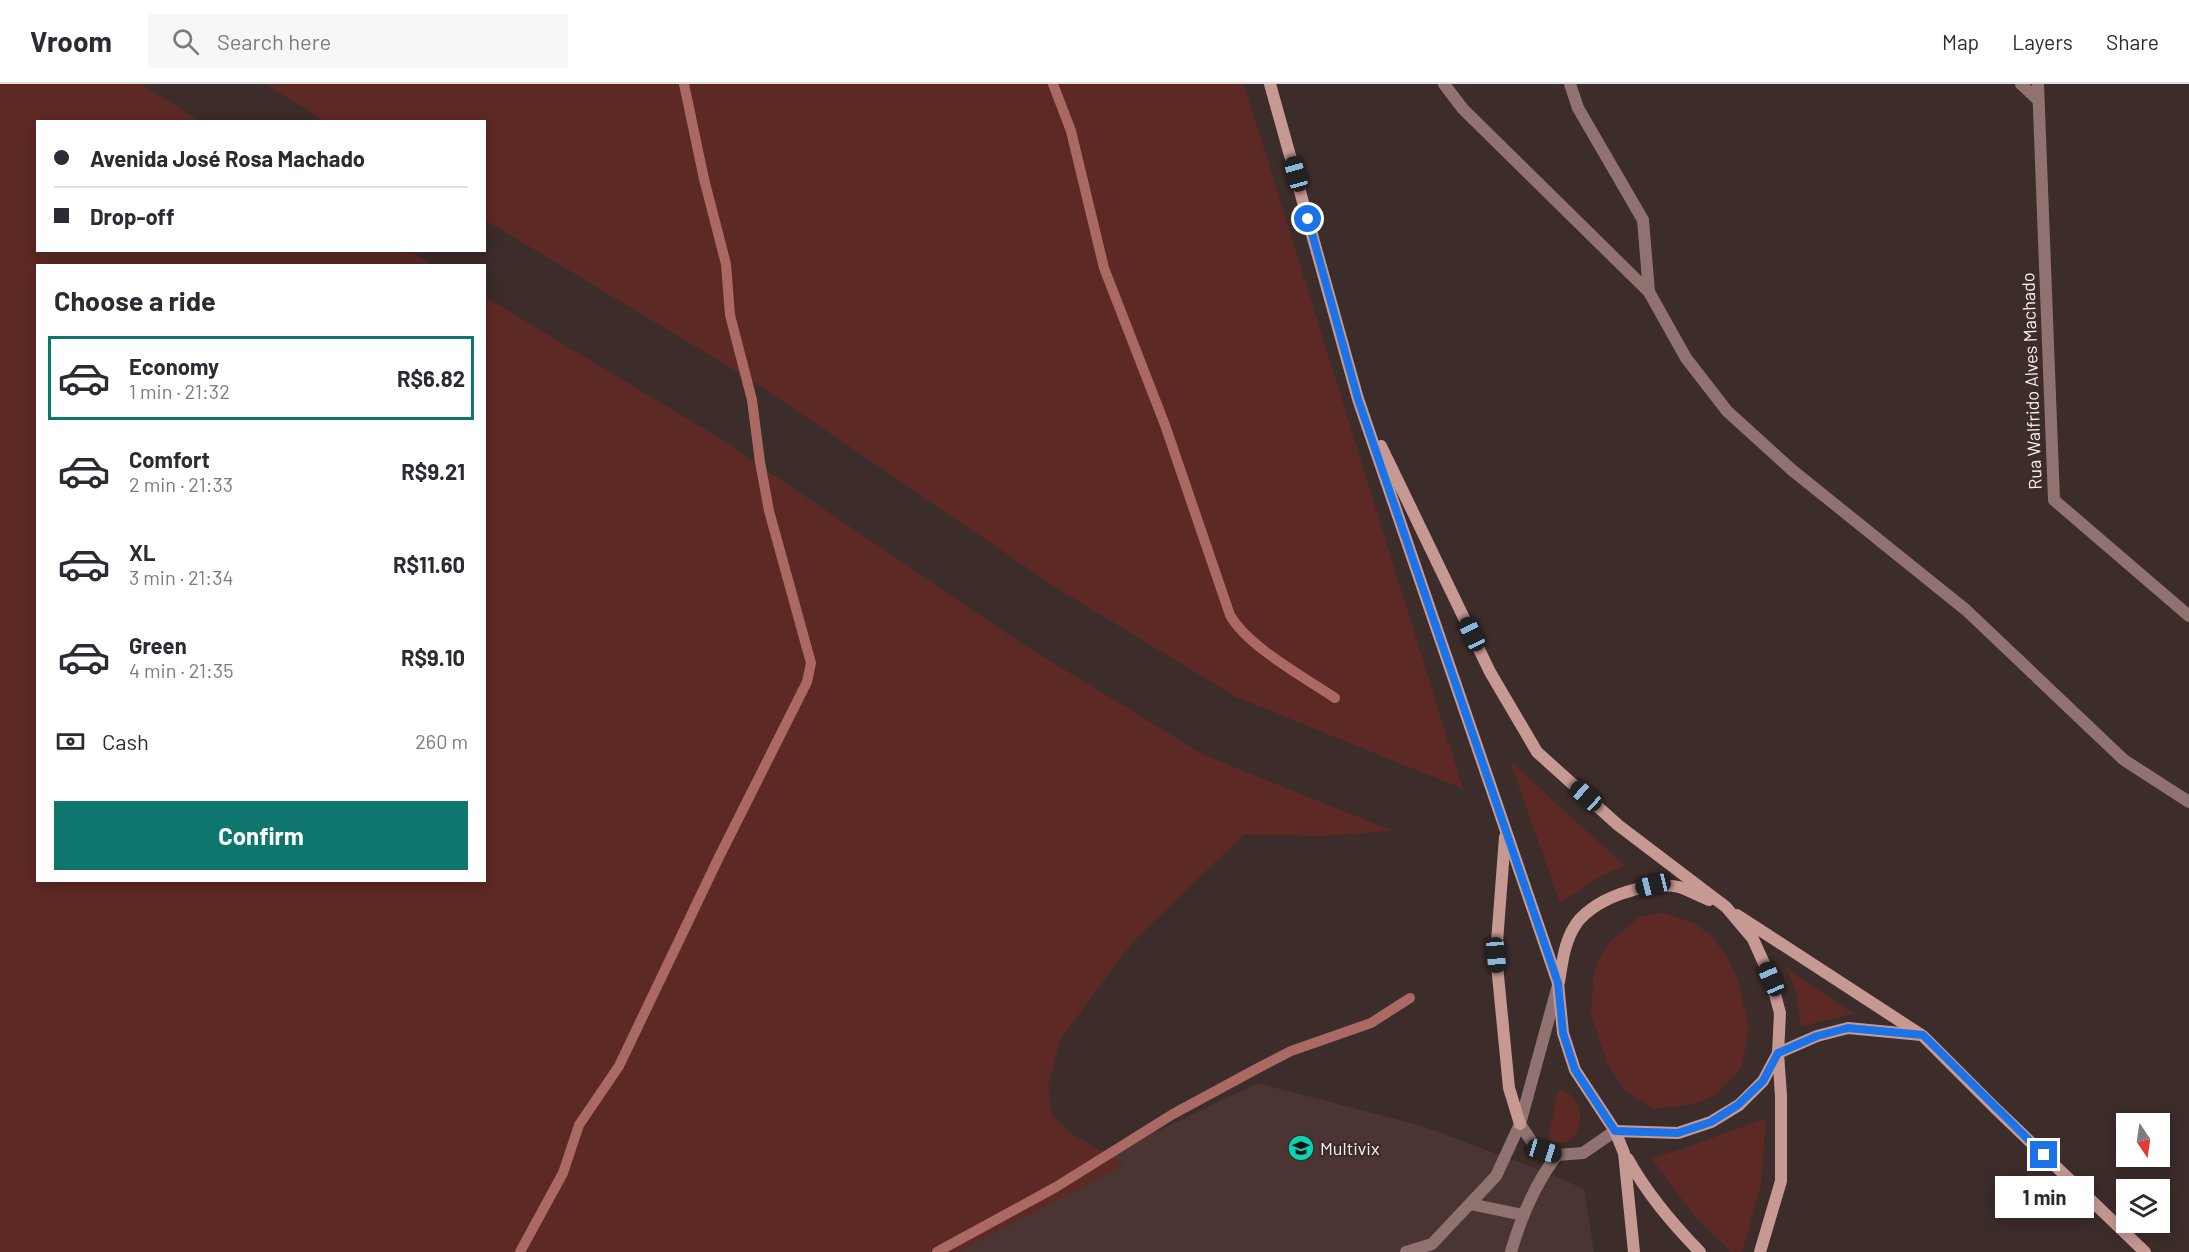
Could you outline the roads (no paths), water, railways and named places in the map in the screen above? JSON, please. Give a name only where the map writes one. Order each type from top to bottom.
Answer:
[{"type":"main road","points":[[1270,84],[1358,399],[1558,983],[1563,1033],[1575,1070],[1615,1131],[1643,1187],[1677,1229],[1700,1252]]},
{"type":"main road","points":[[1358,399],[1490,672],[1537,752],[1618,825],[1726,907],[1923,1035],[1994,1107],[2145,1252]]},
{"type":"main road","points":[[1505,832],[1496,955],[1509,1088],[1520,1124]]},
{"type":"main road","points":[[1558,983],[1566,943],[1574,926],[1606,900],[1653,885],[1680,888],[1726,907],[1753,939],[1771,979],[1780,1013],[1778,1053],[1781,1096],[1781,1180],[1760,1252]]},
{"type":"main road","points":[[1615,1131],[1678,1133],[1711,1122],[1738,1105],[1763,1081],[1778,1053],[1817,1036],[1848,1028],[1923,1035]]},
{"type":"main road","points":[[1624,1153],[1634,1252]]},
{"type":"street","points":[[1444,84],[1463,108],[1649,292],[1686,358],[1727,411],[1792,470],[1966,610],[2124,760],[2189,802]]},
{"type":"street","points":[[1570,84],[1578,108],[1643,220],[1649,292]]},
{"type":"street","points":[[2021,84],[2038,100]]},
{"type":"street","name":"Rua Walfrido Alves Machado","points":[[2038,84],[2054,500],[2189,616]]},
{"type":"street","points":[[1406,1252],[1432,1244],[1496,1176],[1520,1124],[1558,983]]},
{"type":"street","points":[[1520,1124],[1534,1145],[1557,1155],[1583,1153],[1615,1131]]},
{"type":"street","points":[[1512,1249],[1523,1215],[1543,1174],[1557,1155]]},
{"type":"street","points":[[1470,1204],[1523,1215]]},
{"type":"waterway","points":[[520,1252],[563,1173],[579,1125],[619,1066],[719,857],[807,682],[811,663],[769,511],[752,400],[730,315],[726,264],[704,179],[684,84]]},
{"type":"waterway","points":[[1053,84],[1071,131],[1104,268],[1165,425],[1230,615],[1249,638],[1293,671],[1335,698]]},
{"type":"waterway","points":[[937,1252],[1056,1187],[1173,1114],[1260,1067],[1291,1051],[1371,1023],[1410,998]]},
{"type":"place","name":"Multivix","points":[[1301,1148]]}]
